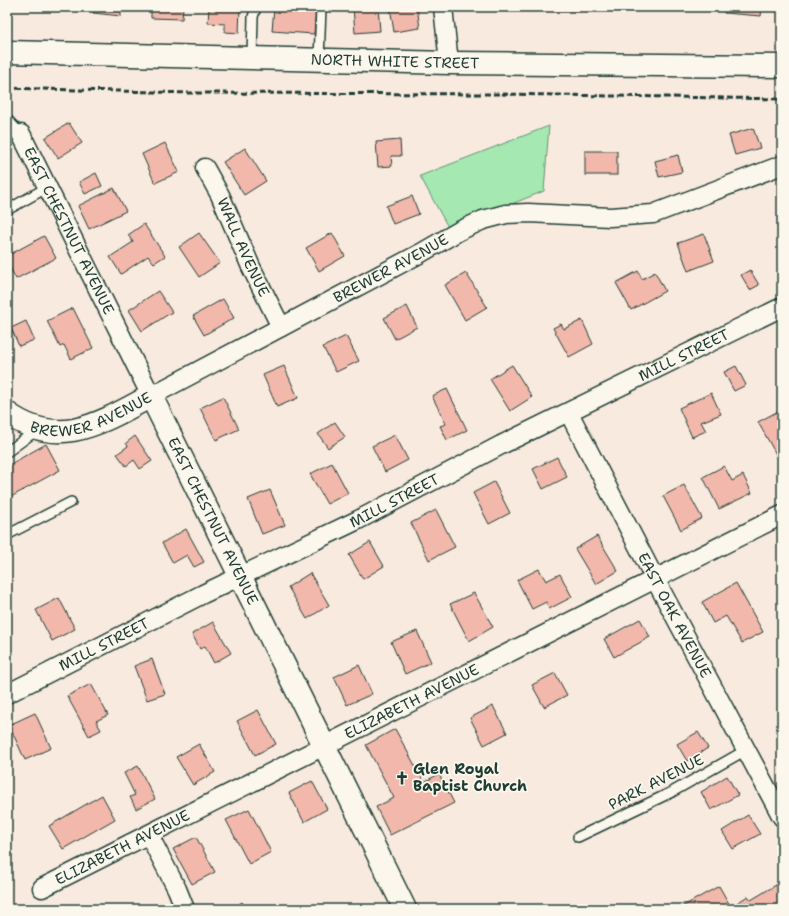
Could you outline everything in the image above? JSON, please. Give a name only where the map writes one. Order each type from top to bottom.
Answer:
[{"type":"main road","name":"NORTH WHITE STREET","points":[[8,48],[319,60],[449,63],[782,66]]},
{"type":"main road","name":"BREWER AVENUE","points":[[13,417],[39,429],[68,432],[94,426],[151,396]]},
{"type":"main road","name":"EAST CHESTNUT AVENUE","points":[[151,396],[404,909]]},
{"type":"street","points":[[443,7],[449,63]]},
{"type":"street","name":"EAST CHESTNUT AVENUE","points":[[21,134],[151,396]]},
{"type":"street","name":"BREWER AVENUE","points":[[151,396],[459,231],[483,220],[506,214],[528,213],[610,218],[653,214],[782,165]]},
{"type":"street","name":"WALL AVENUE","points":[[205,168],[220,195],[251,267],[281,327]]},
{"type":"street","name":"MILL STREET","points":[[7,694],[203,594],[358,520],[501,446],[782,307]]},
{"type":"street","name":"EAST OAK AVENUE","points":[[569,413],[655,580],[782,817]]},
{"type":"street","name":"ELIZABETH AVENUE","points":[[42,888],[149,835],[323,745],[655,580],[782,515]]},
{"type":"street","points":[[149,835],[177,889],[185,909]]},
{"type":"lane","points":[[252,58],[253,17],[256,7]]},
{"type":"lane","points":[[319,60],[321,7]]},
{"type":"lane","points":[[7,119],[21,134]]},
{"type":"lane","points":[[7,210],[48,187]]},
{"type":"lane","points":[[7,452],[39,429]]},
{"type":"lane","points":[[7,535],[71,502]]},
{"type":"lane","name":"PARK AVENUE","points":[[578,837],[672,792],[746,750]]},
{"type":"green space","points":[[549,126],[544,191],[449,229],[420,176]]},
{"type":"building","points":[[37,7],[66,7],[37,9]]},
{"type":"building","points":[[93,7],[121,7],[121,16],[93,13]]},
{"type":"building","points":[[151,7],[183,7],[182,19],[151,18]]},
{"type":"building","points":[[209,7],[240,7],[239,33],[225,32],[225,24],[208,23]]},
{"type":"building","points":[[274,7],[316,7],[314,34],[272,31]]},
{"type":"building","points":[[353,7],[378,7],[380,31],[355,33]]},
{"type":"building","points":[[390,7],[417,7],[420,28],[394,32]]},
{"type":"building","points":[[555,7],[593,7],[593,11],[555,10]]},
{"type":"building","points":[[612,7],[650,7],[650,9]]},
{"type":"building","points":[[725,7],[762,7],[761,16],[724,13]]},
{"type":"building","points":[[69,123],[82,143],[58,158],[45,138]]},
{"type":"building","points":[[753,128],[760,148],[735,155],[729,135]]},
{"type":"building","points":[[400,140],[401,156],[391,156],[392,166],[378,167],[376,142]]},
{"type":"building","points":[[165,143],[179,172],[155,183],[142,154]]},
{"type":"building","points":[[245,148],[266,181],[244,195],[223,162]]},
{"type":"building","points":[[585,151],[617,151],[617,175],[585,175]]},
{"type":"building","points":[[678,155],[682,172],[659,177],[655,161]]},
{"type":"building","points":[[7,167],[11,176],[7,178]]},
{"type":"building","points":[[96,173],[102,186],[85,194],[79,182]]},
{"type":"building","points":[[114,188],[126,211],[89,229],[78,206]]},
{"type":"building","points":[[412,196],[419,214],[393,224],[386,206]]},
{"type":"building","points":[[144,224],[165,256],[154,263],[148,256],[121,274],[110,257],[133,242],[128,235]]},
{"type":"building","points":[[199,233],[220,263],[199,277],[179,247]]},
{"type":"building","points":[[332,233],[345,256],[319,271],[306,248]]},
{"type":"building","points":[[704,234],[714,261],[688,271],[678,243]]},
{"type":"building","points":[[44,236],[56,258],[16,279],[7,262],[7,256]]},
{"type":"building","points":[[750,270],[759,285],[750,290],[741,275]]},
{"type":"building","points":[[638,271],[642,279],[655,272],[665,291],[631,310],[616,283]]},
{"type":"building","points":[[466,273],[487,307],[465,320],[445,285]]},
{"type":"building","points":[[158,291],[172,312],[142,331],[129,310]]},
{"type":"building","points":[[223,299],[234,318],[204,335],[193,316]]},
{"type":"building","points":[[407,306],[417,327],[395,339],[384,318]]},
{"type":"building","points":[[73,308],[93,348],[71,359],[64,345],[60,347],[47,321]]},
{"type":"building","points":[[582,320],[593,344],[569,357],[553,328],[561,324],[564,329]]},
{"type":"building","points":[[26,321],[34,340],[19,346],[11,328]]},
{"type":"building","points":[[346,336],[359,361],[336,372],[323,347]]},
{"type":"building","points":[[512,365],[532,397],[510,411],[490,379]]},
{"type":"building","points":[[284,366],[298,398],[277,407],[263,375]]},
{"type":"building","points":[[736,366],[746,385],[734,391],[724,372]]},
{"type":"building","points":[[447,389],[467,430],[447,440],[440,426],[446,424],[432,396]]},
{"type":"building","points":[[711,393],[721,414],[701,422],[706,431],[692,437],[679,408]]},
{"type":"building","points":[[223,397],[239,429],[216,440],[200,408]]},
{"type":"building","points":[[782,409],[782,465],[758,422]]},
{"type":"building","points":[[335,422],[345,437],[328,448],[318,434]]},
{"type":"building","points":[[395,435],[408,460],[385,472],[372,446]]},
{"type":"building","points":[[135,436],[152,461],[140,469],[134,460],[126,466],[117,454],[128,446],[126,443]]},
{"type":"building","points":[[46,444],[60,470],[7,499],[7,466]]},
{"type":"building","points":[[557,457],[567,477],[543,489],[533,469]]},
{"type":"building","points":[[332,463],[348,493],[327,504],[310,474]]},
{"type":"building","points":[[724,466],[732,481],[743,475],[752,493],[719,509],[703,477]]},
{"type":"building","points":[[494,482],[510,513],[489,524],[473,493]]},
{"type":"building","points":[[684,485],[702,518],[681,530],[663,496]]},
{"type":"building","points":[[270,490],[285,525],[262,534],[248,499]]},
{"type":"building","points":[[436,510],[455,547],[429,560],[411,523]]},
{"type":"building","points":[[186,529],[204,562],[194,567],[187,555],[173,563],[162,543]]},
{"type":"building","points":[[597,536],[618,571],[596,584],[575,549]]},
{"type":"building","points":[[370,542],[384,566],[363,579],[349,555]]},
{"type":"building","points":[[539,569],[546,581],[560,574],[572,597],[549,609],[546,602],[532,609],[517,580]]},
{"type":"building","points":[[310,573],[329,605],[307,619],[288,587]]},
{"type":"building","points":[[736,583],[763,632],[742,643],[726,616],[713,623],[702,602]]},
{"type":"building","points":[[474,593],[493,627],[469,641],[450,604]]},
{"type":"building","points":[[59,598],[75,629],[52,641],[36,610]]},
{"type":"building","points":[[640,619],[650,637],[614,657],[604,639]]},
{"type":"building","points":[[213,622],[231,653],[214,663],[205,646],[200,649],[192,634]]},
{"type":"building","points":[[417,631],[431,662],[405,674],[391,642]]},
{"type":"building","points":[[152,659],[165,694],[147,700],[134,666]]},
{"type":"building","points":[[359,665],[372,694],[347,705],[334,677]]},
{"type":"building","points":[[555,673],[567,695],[544,707],[532,685]]},
{"type":"building","points":[[91,684],[108,715],[96,721],[101,730],[89,736],[67,696]]},
{"type":"building","points":[[493,706],[507,733],[484,745],[470,718]]},
{"type":"building","points":[[258,710],[276,744],[255,755],[237,721]]},
{"type":"building","points":[[35,713],[51,748],[25,760],[9,725]]},
{"type":"building","name":"Glen Royal Baptist Church","points":[[395,729],[424,782],[439,774],[454,803],[390,835],[376,807],[394,798],[366,745]]},
{"type":"building","points":[[698,732],[708,748],[687,761],[677,744]]},
{"type":"building","points":[[199,744],[215,772],[193,785],[176,757]]},
{"type":"building","points":[[138,766],[155,799],[136,809],[130,797],[135,795],[124,773]]},
{"type":"building","points":[[727,776],[738,795],[711,810],[701,792]]},
{"type":"building","points":[[312,781],[327,809],[304,822],[289,793]]},
{"type":"building","points":[[102,795],[115,819],[63,849],[49,826]]},
{"type":"building","points":[[249,809],[271,852],[249,864],[226,820]]},
{"type":"building","points":[[748,815],[760,834],[733,849],[722,831]]},
{"type":"building","points":[[196,837],[215,872],[192,884],[173,849]]},
{"type":"building","points":[[776,885],[782,895],[782,909],[734,909],[732,906],[748,896],[751,900]]},
{"type":"building","points":[[719,886],[732,909],[678,909]]},
{"type":"building","points":[[242,902],[247,909],[232,909]]},
{"type":"railway","points":[[7,88],[190,93],[499,94],[782,99]]},
{"type":"place","name":"Glen Royal Baptist Church","points":[[402,778]]}]
